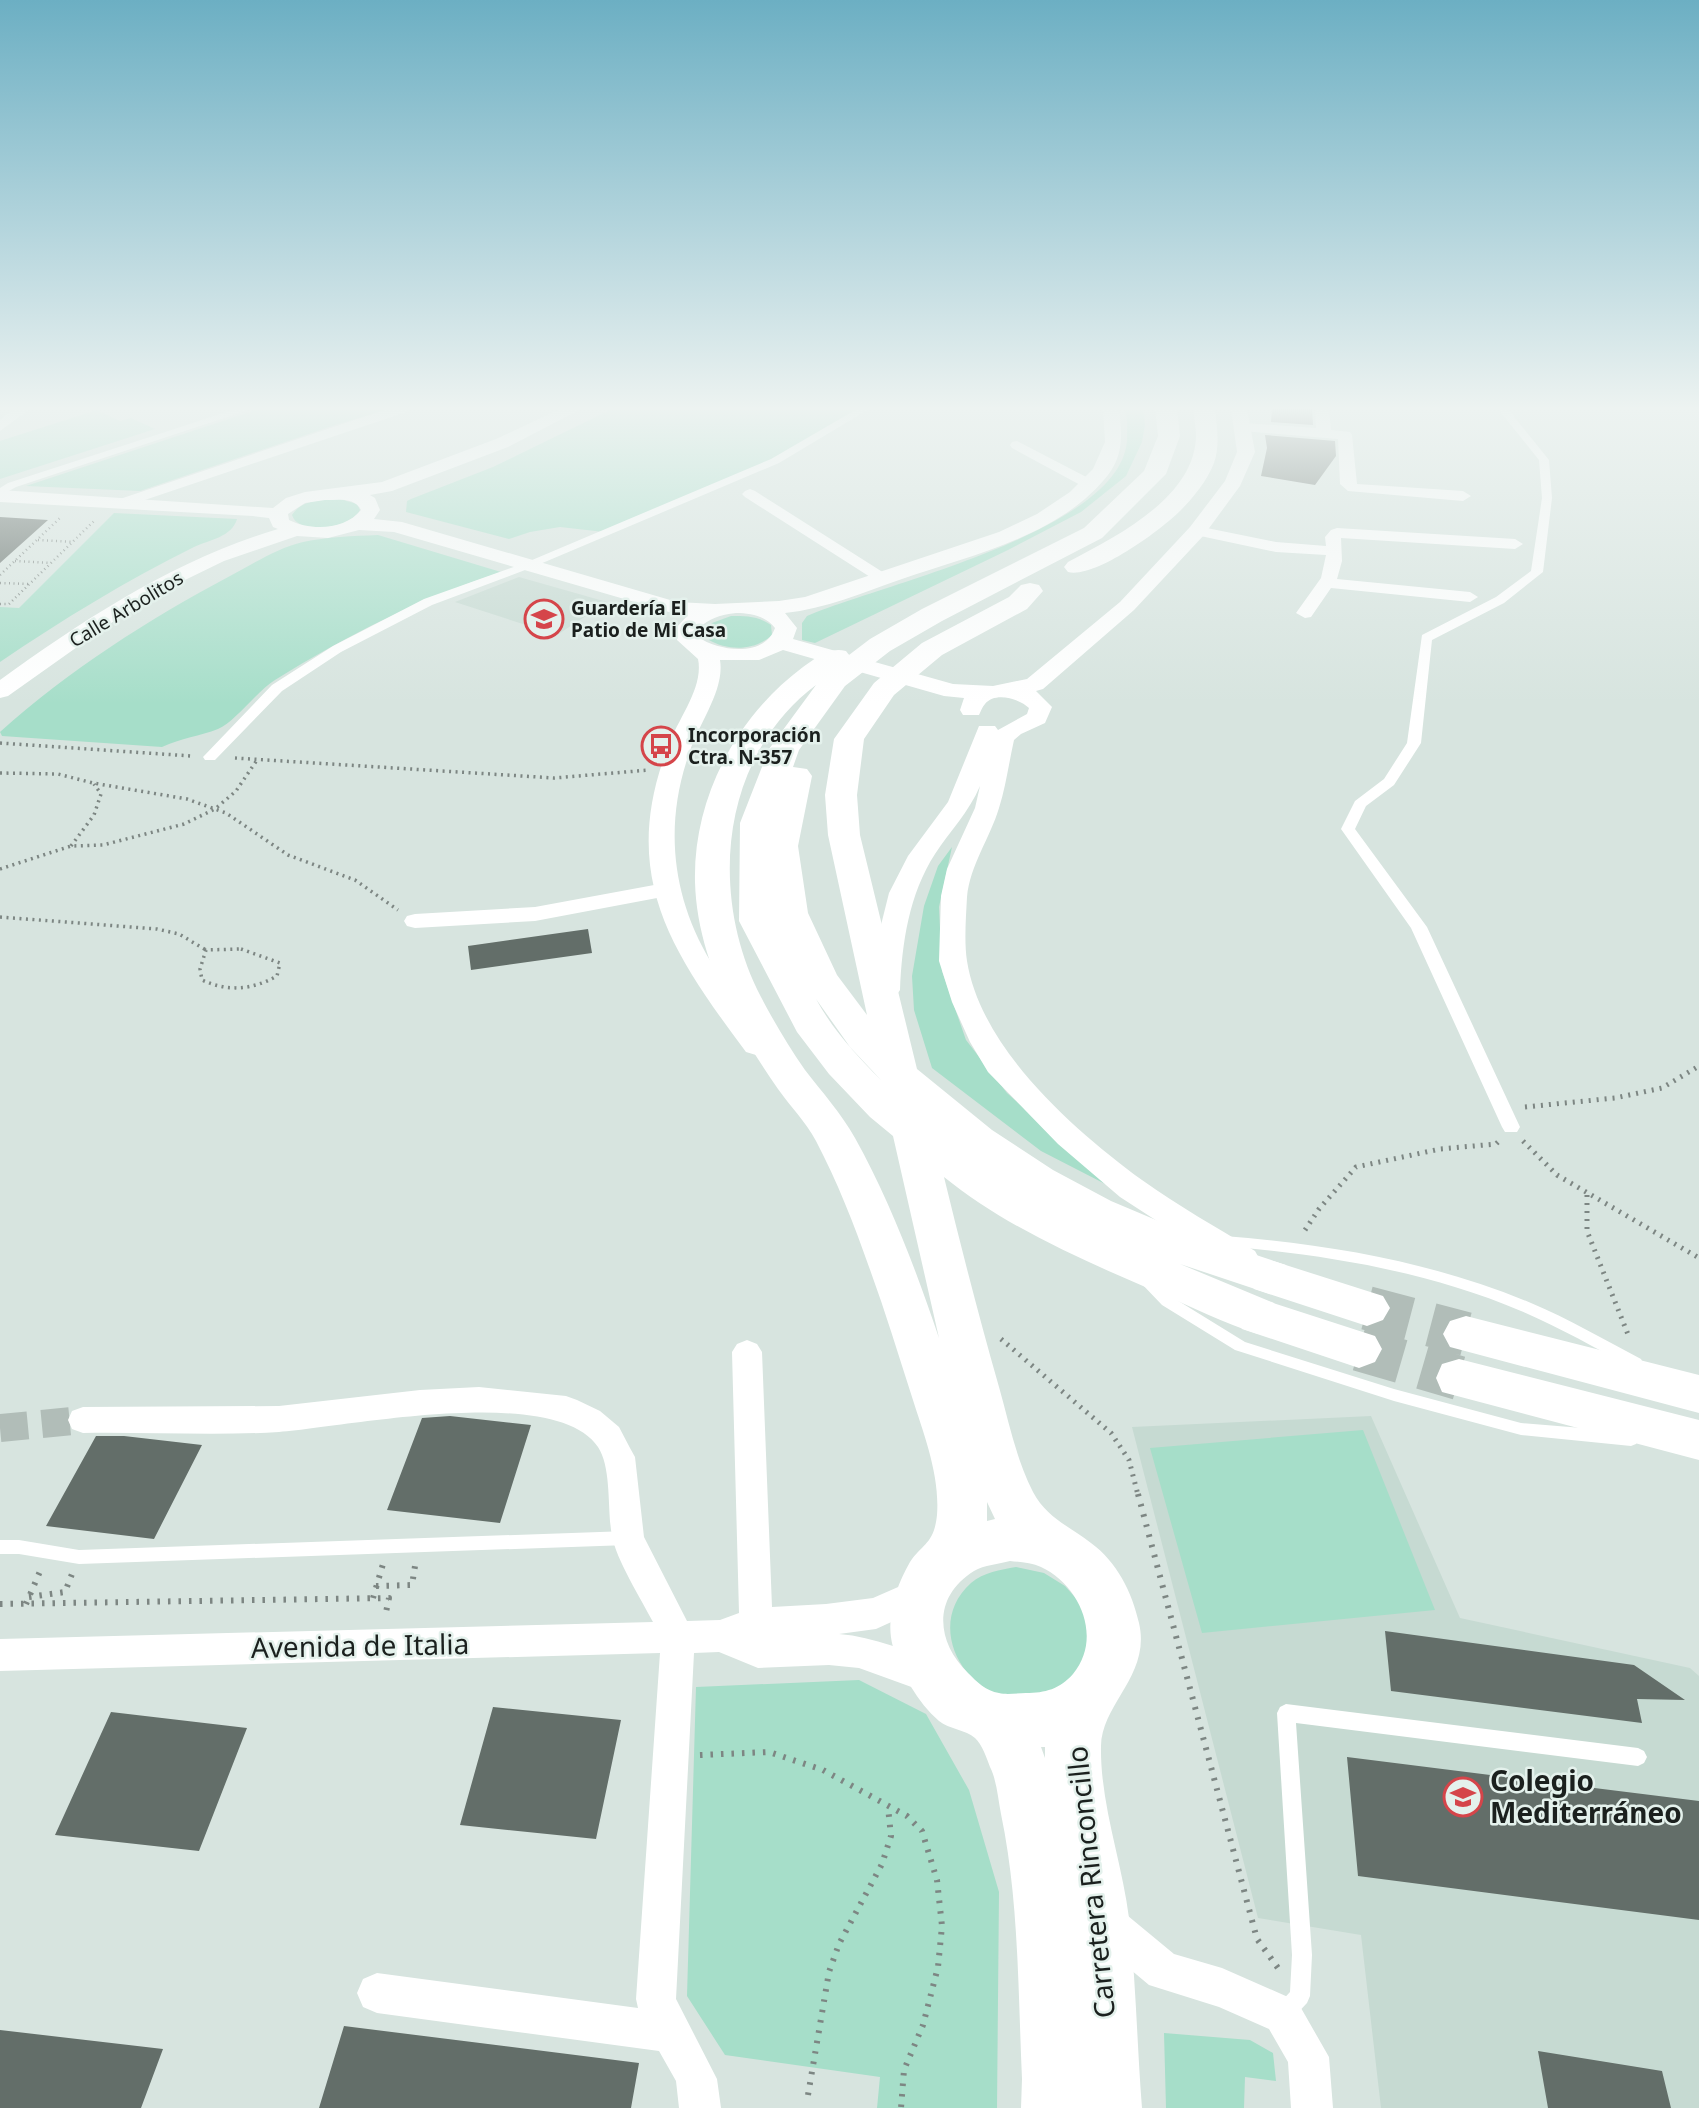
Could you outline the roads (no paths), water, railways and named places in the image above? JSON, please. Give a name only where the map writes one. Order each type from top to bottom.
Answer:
[{"type":"main road","points":[[1119,507],[1093,533],[932,615],[880,645],[835,680],[784,749],[756,823],[757,921],[810,1023],[843,1065],[884,1107],[981,1184],[1049,1223],[1121,1258],[1270,1286]]},
{"type":"main road","points":[[1055,1548],[1028,1529],[1013,1504],[996,1463],[930,1206],[844,835],[841,795],[845,756],[849,739],[858,723],[884,689],[907,668],[932,649],[1018,603],[1030,592],[1144,529],[1168,507]]},
{"type":"main road","points":[[934,1575],[958,1535],[962,1511],[953,1449],[899,1281],[865,1196],[833,1135],[785,1070],[732,975],[715,918],[709,862],[716,817],[730,774],[756,732],[786,697],[818,668],[910,611],[1080,525],[1110,514]]},
{"type":"main road","points":[[1030,592],[1000,598],[900,653],[859,684],[831,715],[806,751],[792,785],[784,822],[783,868],[791,917],[839,1010],[906,1084],[986,1147],[1044,1184],[1096,1212],[1363,1328]]},
{"type":"main road","points":[[1463,1356],[1689,1415]]},
{"type":"main road","name":"Carretera Rinconcillo","points":[[998,1539],[1033,1541],[1055,1548],[1075,1561],[1092,1577],[1105,1596],[1113,1617],[1115,1640],[1112,1662],[1102,1682],[1087,1699],[1068,1712],[1045,1720],[1020,1723],[995,1719],[971,1710],[950,1696],[933,1678],[921,1657],[915,1635],[915,1613],[934,1575],[965,1547],[998,1539]]},
{"type":"main road","name":"Carretera Rinconcillo","points":[[1087,1699],[1078,1720],[1073,1744],[1074,1769],[1098,1917],[1109,2108]]},
{"type":"main road","name":"Carretera Rinconcillo","points":[[995,1719],[1020,1765],[1040,1858],[1055,2079],[1054,2108]]},
{"type":"street","points":[[202,507],[253,510],[324,531],[364,513],[369,507]]},
{"type":"street","points":[[285,518],[298,507]]},
{"type":"street","points":[[359,507],[364,513],[395,526],[529,565],[683,616],[700,616],[715,610],[793,606],[884,578],[1024,528],[1059,507]]},
{"type":"street","points":[[210,757],[278,688],[337,649],[428,602],[529,565],[665,507]]},
{"type":"street","points":[[771,507],[884,578]]},
{"type":"street","points":[[1215,507],[1197,531],[1031,704],[1003,738],[988,807],[960,869],[954,896],[953,961],[966,1002],[985,1042],[999,1065],[1026,1095],[1131,1189],[1212,1241],[1270,1286]]},
{"type":"street","points":[[1511,1128],[1419,927],[1348,829],[1360,804],[1389,782],[1414,743],[1426,638],[1500,600],[1537,572],[1546,507]]},
{"type":"street","name":"Calle Arbolitos","points":[[0,691],[135,601],[212,560],[258,540],[285,518]]},
{"type":"street","points":[[1197,531],[1276,547],[1335,551]]},
{"type":"street","points":[[1305,613],[1334,571],[1333,537],[1342,533],[1515,544]]},
{"type":"street","points":[[1327,583],[1470,597]]},
{"type":"street","points":[[683,616],[688,640],[701,649],[722,655],[746,655],[768,649],[786,634],[784,622],[771,613],[750,608]]},
{"type":"street","points":[[779,642],[946,690],[1022,694],[1031,704]]},
{"type":"street","points":[[701,649],[710,662],[709,676],[681,741],[663,808],[661,836],[666,890],[677,929],[698,968],[764,1057],[785,1070]]},
{"type":"street","points":[[946,690],[980,717]]},
{"type":"street","points":[[885,1013],[887,958],[900,902],[915,865],[960,803],[976,768],[980,717],[975,699],[996,692]]},
{"type":"street","points":[[980,717],[1031,704]]},
{"type":"street","points":[[415,921],[535,914],[666,890]]},
{"type":"street","points":[[747,1352],[756,1623]]},
{"type":"street","points":[[83,1420],[279,1419],[420,1402],[479,1399],[566,1409],[589,1420],[608,1436],[619,1457],[628,1538],[678,1638],[656,1998],[659,2014],[668,2032],[695,2075],[699,2086],[700,2108]]},
{"type":"street","name":"Avenida de Italia","points":[[0,1655],[720,1636],[756,1623],[826,1620],[876,1614],[934,1575]]},
{"type":"street","name":"Avenida de Italia","points":[[720,1636],[758,1652],[829,1648],[859,1652],[897,1663],[933,1678]]},
{"type":"street","points":[[1098,1917],[1163,1971],[1291,2006],[1308,2057],[1312,2108]]},
{"type":"street","points":[[377,1993],[668,2032]]},
{"type":"lane","points":[[1121,1258],[1167,1301],[1240,1346],[1394,1395],[1521,1429],[1631,1439],[1689,1415],[1649,1369],[1527,1308],[1484,1292],[1392,1265],[1270,1286],[1212,1241],[1159,1239]]},
{"type":"lane","points":[[0,1547],[19,1547],[79,1557],[628,1538]]},
{"type":"lane","points":[[1291,2006],[1302,1955],[1286,1713],[1638,1757]]},
{"type":"tunnel","points":[[1367,1308],[1466,1334]]},
{"type":"tunnel","points":[[1359,1349],[1459,1378]]},
{"type":"tunnel","points":[[0,1428],[83,1420]]},
{"type":"place","name":"Guardería El Patio de Mi Casa","points":[[544,619]]},
{"type":"place","name":"Incorporación Ctra. N-357","points":[[661,746]]},
{"type":"place","name":"Colegio Mediterráneo","points":[[1463,1797]]}]
